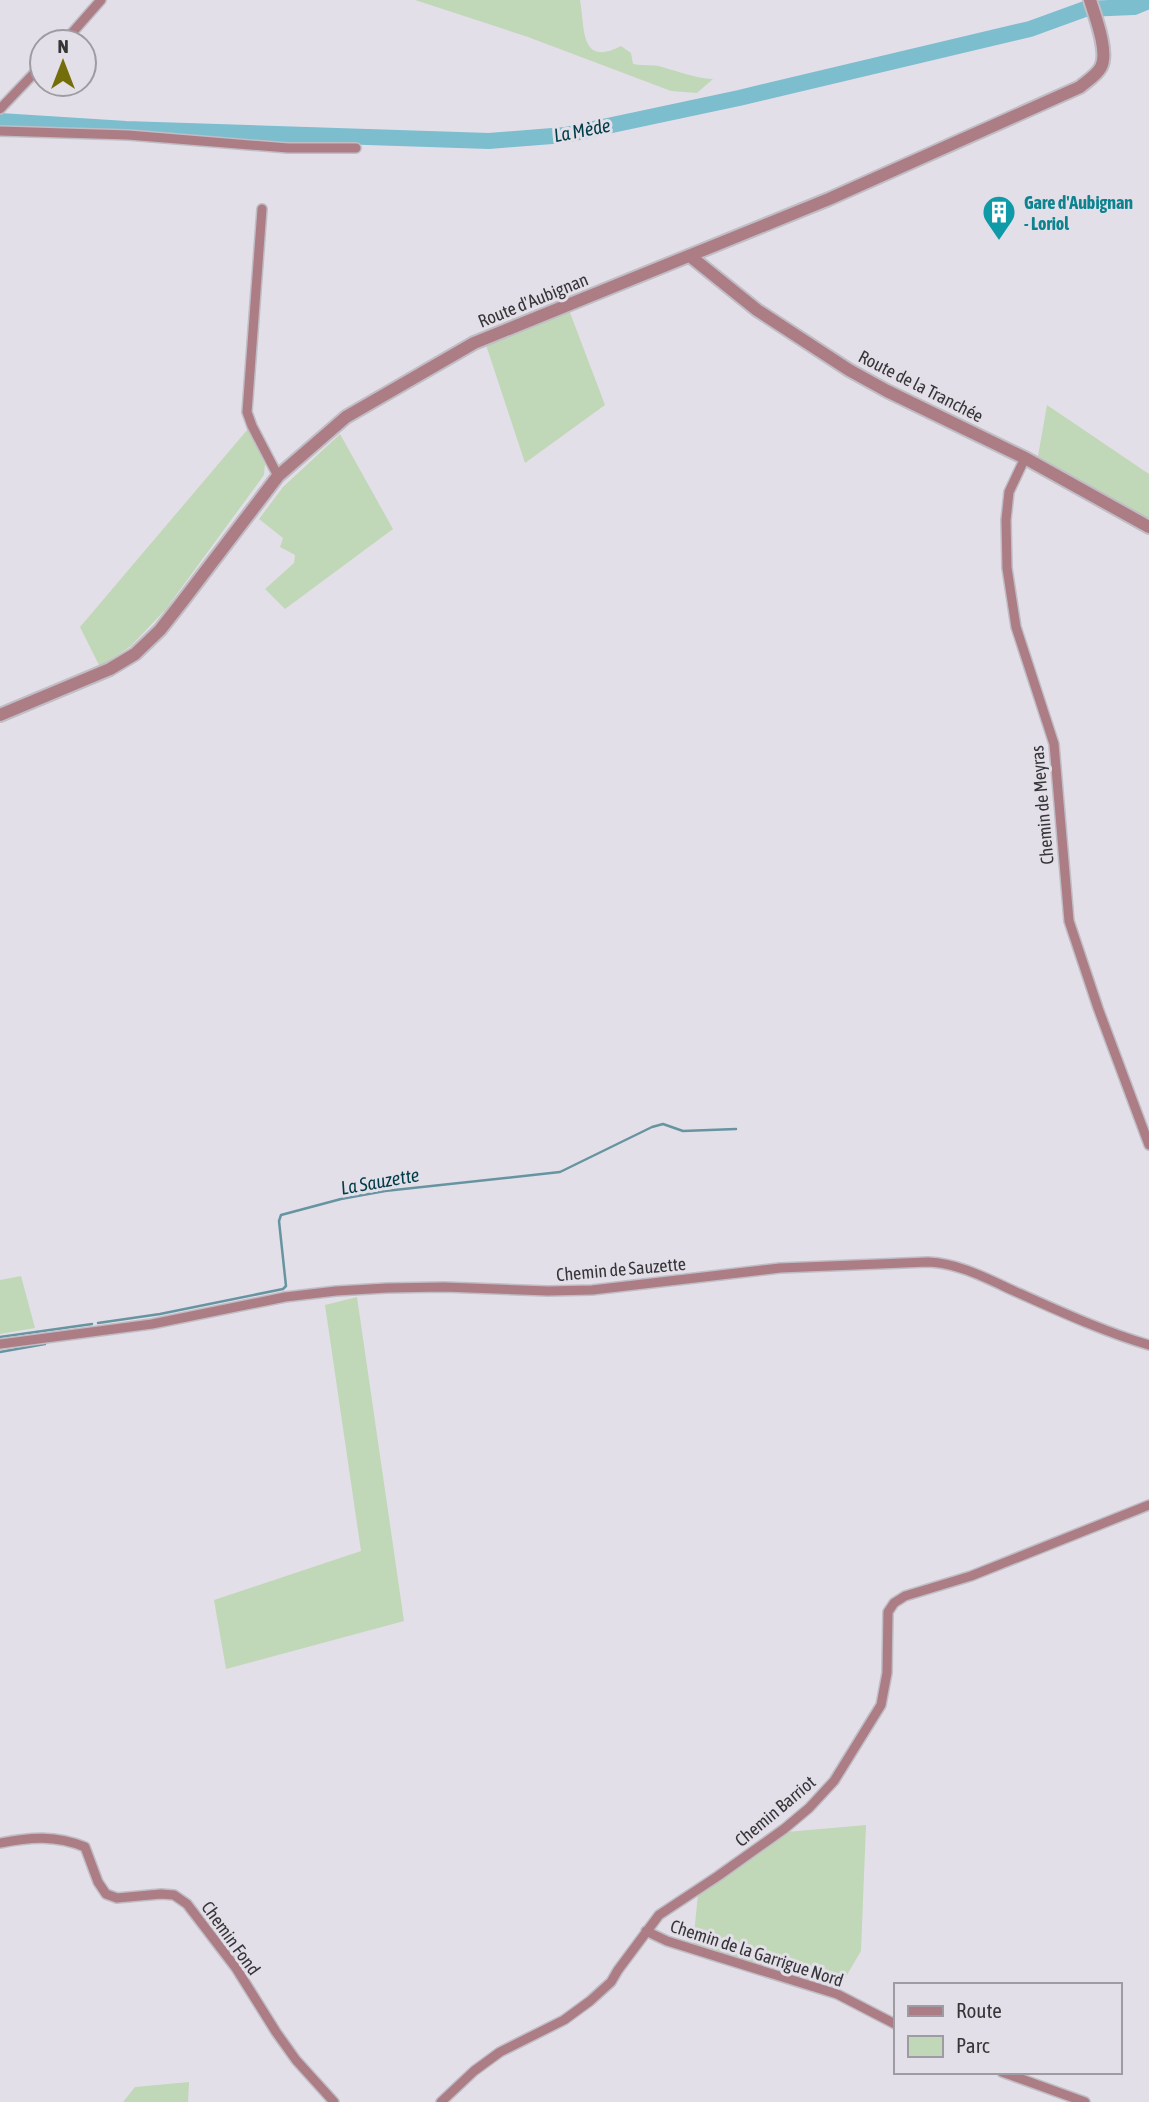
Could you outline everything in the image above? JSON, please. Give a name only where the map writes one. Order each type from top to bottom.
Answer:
[{"type":"street","points":[[76,28],[101,0]]},
{"type":"street","name":"Route d'Aubignan","points":[[0,715],[110,669],[135,654],[183,602],[278,476],[346,417],[474,343],[829,199],[1080,87],[1101,68],[1104,57],[1090,0]]},
{"type":"street","points":[[0,109],[28,80]]},
{"type":"street","points":[[0,131],[128,135],[288,148],[356,148]]},
{"type":"street","points":[[262,209],[247,412],[278,476]]},
{"type":"street","name":"Route de la Tranchée","points":[[690,256],[757,310],[849,370],[1025,457],[1149,527]]},
{"type":"street","name":"Chemin de Meyras","points":[[1025,457],[1009,492],[1006,520],[1007,568],[1016,627],[1054,744],[1069,921],[1149,1145]]},
{"type":"street","name":"Chemin de Sauzette","points":[[0,1344],[152,1324],[285,1297],[336,1291],[444,1287],[592,1290],[780,1268],[928,1262],[943,1263],[977,1274],[1051,1307],[1149,1345]]},
{"type":"street","name":"Chemin Barriot","points":[[441,2102],[499,2052],[564,2020],[590,2001],[611,1982],[659,1915],[784,1829],[809,1808],[834,1781],[881,1705],[887,1673],[888,1612],[894,1603],[905,1596],[971,1576],[1149,1505]]},
{"type":"street","name":"Chemin Fond","points":[[0,1843],[29,1837],[71,1841],[85,1847],[98,1882],[106,1894],[117,1898],[174,1895],[187,1904],[236,1968],[296,2060],[334,2102]]},
{"type":"street","name":"Chemin de la Garrigue Nord","points":[[646,1931],[667,1941],[837,1994],[894,2023]]},
{"type":"street","points":[[1008,2074],[1085,2102]]},
{"type":"green space","points":[[415,0],[580,0],[584,32],[591,48],[598,52],[621,46],[631,53],[633,64],[659,66],[713,79],[697,93],[671,91],[528,37]]},
{"type":"green space","points":[[569,310],[605,405],[525,463],[486,345]]},
{"type":"green space","points":[[1047,405],[1149,474],[1149,523],[1038,456]]},
{"type":"green space","points":[[248,429],[265,464],[264,475],[166,609],[131,646],[100,667],[80,627]]},
{"type":"green space","points":[[340,434],[393,529],[285,609],[265,589],[294,563],[295,555],[280,547],[283,538],[259,519],[283,487]]},
{"type":"green space","points":[[21,1276],[35,1328],[0,1334],[0,1280]]},
{"type":"green space","points":[[357,1297],[404,1621],[226,1669],[214,1600],[361,1551],[325,1305]]},
{"type":"green space","points":[[866,1825],[861,1951],[837,1992],[693,1944],[698,1894],[786,1832]]},
{"type":"green space","points":[[189,2082],[188,2102],[123,2102],[135,2087]]},
{"type":"waterway","name":"La Mède","points":[[0,121],[126,129],[489,141],[565,135],[739,98],[1030,29],[1085,9],[1134,7],[1149,1]]},
{"type":"waterway","name":"La Sauzette","points":[[98,1323],[160,1314],[283,1289],[286,1286],[279,1221],[281,1215],[385,1191],[560,1172],[663,1124],[683,1131],[736,1129]]},
{"type":"waterway","name":"La Sauzette","points":[[0,1337],[92,1324]]},
{"type":"waterway","name":"La Sauzette","points":[[0,1352],[45,1344]]},
{"type":"place","name":"Gare d'Aubignan - Loriol","points":[[999,242]]}]
